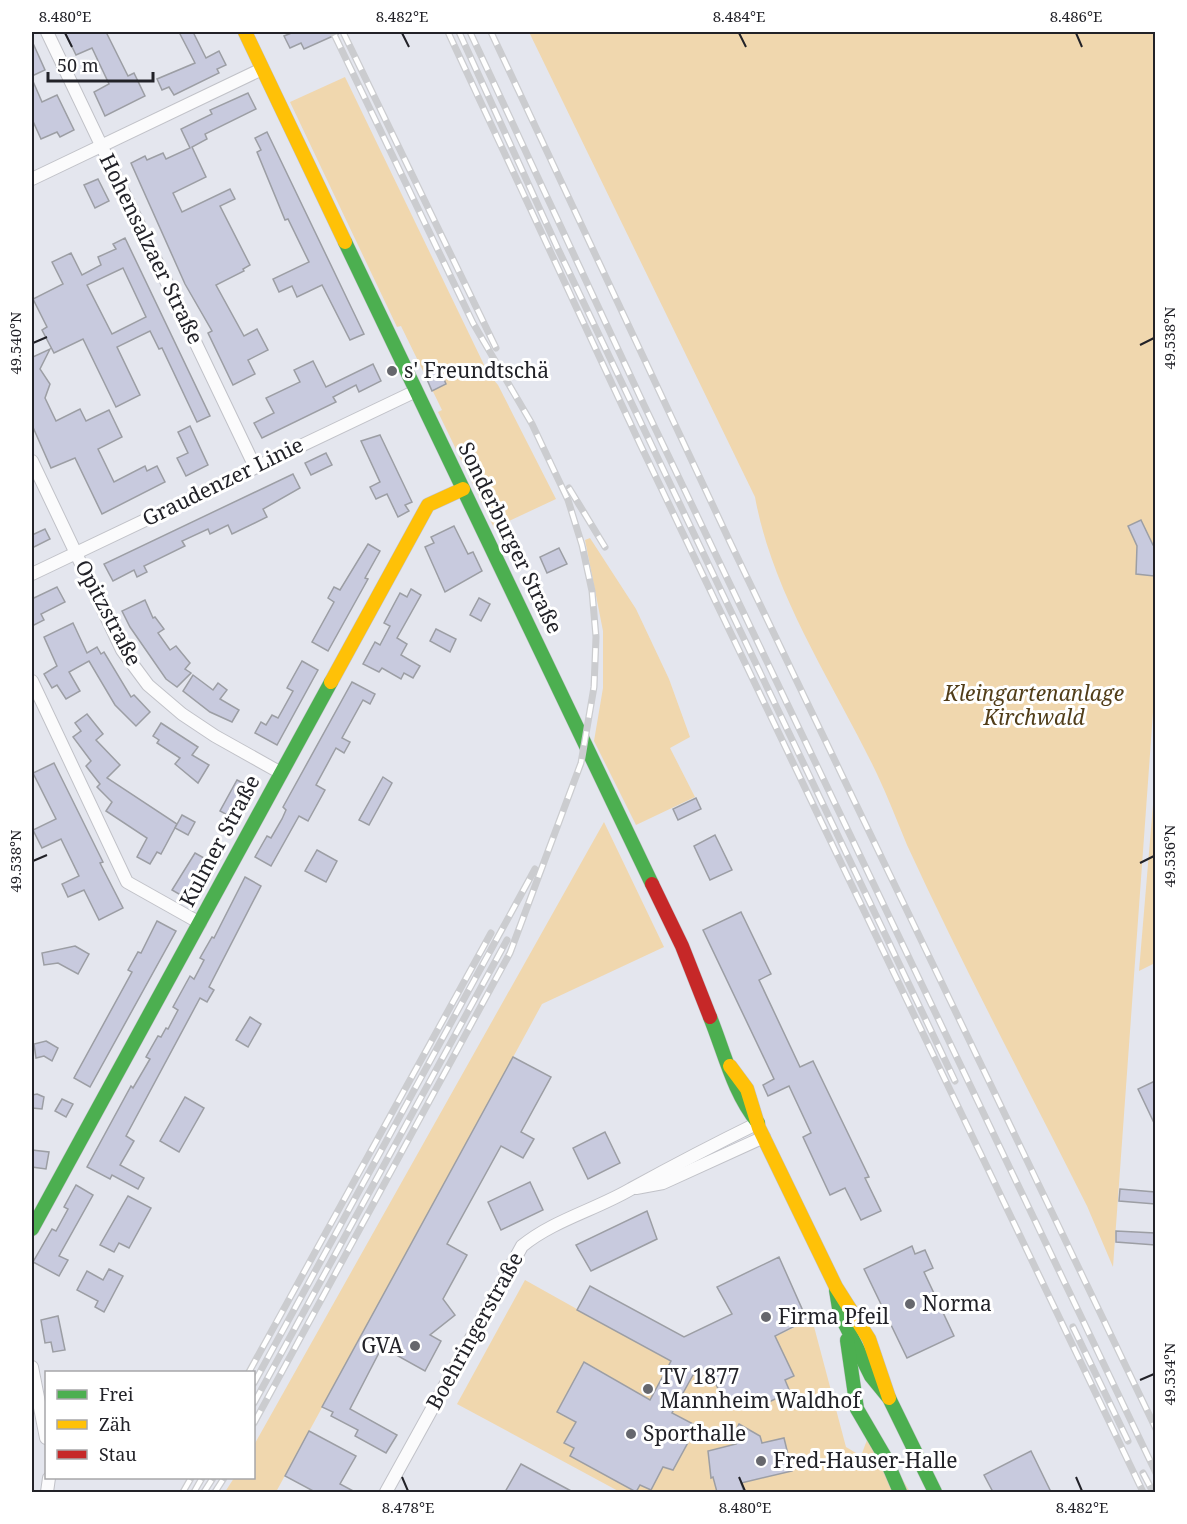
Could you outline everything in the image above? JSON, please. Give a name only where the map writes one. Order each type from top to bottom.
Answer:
[{"type":"street","name":"Hohensalzaer Straße","points":[[47,32],[255,467]]},
{"type":"street","name":"Sonderburger Straße","points":[[245,32],[681,946],[730,1066],[732,1083],[758,1123],[836,1287],[858,1318],[883,1370],[889,1398]]},
{"type":"street","points":[[32,179],[262,69]]},
{"type":"street","name":"Graudenzer Linie","points":[[32,574],[416,391]]},
{"type":"street","name":"Opitzstraße","points":[[32,461],[122,650],[148,685],[190,720],[281,772]]},
{"type":"street","name":"Kulmer Straße","points":[[32,1230],[428,505],[463,489]]},
{"type":"street","points":[[32,681],[127,882],[200,923]]},
{"type":"street","name":"Boehringerstraße","points":[[386,1492],[522,1246],[538,1233],[632,1189],[651,1176],[758,1123]]},
{"type":"street","name":"Boehringerstraße","points":[[632,1189],[663,1184],[764,1137]]},
{"type":"street","name":"Sonderburger Straße","points":[[836,1287],[840,1314],[871,1376],[889,1398],[935,1492]]},
{"type":"street","points":[[845,1324],[857,1409],[885,1456],[900,1492]]},
{"type":"street","points":[[32,1367],[45,1433]]},
{"type":"street","points":[[857,1409],[869,1396],[880,1395],[889,1398]]},
{"type":"green space","name":"Kleingartenanlage Kirchwald","points":[[529,32],[1155,32],[1156,671],[1113,1267],[1087,1206],[928,891],[877,774],[790,604],[764,534],[755,497]]},
{"type":"green space","points":[[345,77],[488,373],[498,385],[556,499],[494,528],[438,412],[442,410],[401,326],[397,327],[290,102]]},
{"type":"green space","points":[[590,538],[636,609],[669,679],[690,737],[670,748],[695,797],[636,825],[594,741],[603,688],[603,631],[585,540]]},
{"type":"green space","points":[[1154,793],[1155,963],[1139,971]]},
{"type":"green space","points":[[604,822],[664,947],[542,1004],[276,1492],[225,1492],[233,1479],[255,1479],[255,1443]]},
{"type":"green space","name":"TV 1877 Mannheim Waldhof","points":[[525,1280],[695,1375],[812,1319],[846,1447],[861,1456],[870,1432],[910,1492],[620,1492],[457,1404]]},
{"type":"building","points":[[65,32],[106,32],[128,76],[134,73],[145,96],[105,116],[94,92],[109,84],[92,48],[76,55]]},
{"type":"building","points":[[179,32],[193,32],[206,58],[219,51],[226,65],[217,69],[219,73],[174,95],[169,87],[162,90],[157,79],[195,63]]},
{"type":"building","points":[[294,32],[342,32],[304,49],[301,43],[290,48],[284,36]]},
{"type":"building","points":[[32,41],[45,70],[32,76]]},
{"type":"building","points":[[32,79],[42,102],[57,95],[74,130],[60,137],[57,132],[41,139],[32,119]]},
{"type":"building","points":[[248,93],[256,109],[205,134],[207,139],[192,147],[206,177],[173,193],[182,212],[230,189],[235,199],[220,206],[250,265],[243,269],[244,271],[216,285],[244,336],[257,329],[268,350],[248,360],[255,374],[233,385],[208,333],[212,331],[185,284],[131,163],[145,156],[147,160],[163,153],[166,159],[190,148],[181,129],[212,114],[210,110]]},
{"type":"building","points":[[267,132],[364,334],[350,340],[322,285],[297,297],[292,286],[279,292],[273,279],[309,262],[288,219],[285,220],[257,152],[261,150],[255,138]]},
{"type":"building","points":[[98,179],[109,201],[95,208],[84,185]]},
{"type":"building","points":[[125,238],[210,416],[197,422],[162,348],[159,349],[150,331],[117,347],[140,395],[116,407],[83,339],[54,353],[42,330],[47,327],[33,299],[63,284],[52,262],[71,253],[82,275],[101,265],[98,257],[116,249],[113,244]],"holes":[[[123,268],[146,317],[112,334],[87,285]]]},
{"type":"building","points":[[50,349],[40,369],[50,384],[45,398],[56,421],[80,409],[86,421],[109,410],[122,437],[98,449],[114,482],[145,466],[147,471],[157,466],[165,482],[102,514],[75,458],[51,468],[32,425],[32,354],[33,357]]},
{"type":"building","points":[[313,361],[326,387],[373,364],[381,381],[359,392],[356,385],[333,397],[336,402],[262,438],[254,423],[274,413],[266,398],[300,382],[294,370]]},
{"type":"building","points":[[440,370],[446,384],[432,391],[426,377]]},
{"type":"building","points":[[190,426],[208,465],[186,476],[177,458],[188,453],[178,432]]},
{"type":"building","points":[[380,435],[412,502],[405,505],[409,511],[398,517],[387,494],[376,499],[370,487],[380,482],[361,441]]},
{"type":"building","points":[[326,453],[332,465],[311,475],[305,463]]},
{"type":"building","points":[[293,474],[300,488],[263,509],[267,517],[232,534],[228,525],[210,534],[208,529],[182,541],[185,546],[144,566],[147,572],[137,577],[134,570],[113,581],[104,564]]},
{"type":"building","points":[[1141,520],[1155,545],[1154,576],[1136,574],[1137,546],[1128,526]]},
{"type":"building","points":[[454,526],[468,554],[473,552],[482,571],[445,592],[425,547],[434,543],[431,537]]},
{"type":"building","points":[[45,529],[50,539],[32,548],[32,535]]},
{"type":"building","points":[[368,544],[380,551],[365,578],[368,579],[328,651],[312,642],[334,602],[328,598],[334,587],[340,590]]},
{"type":"building","points":[[559,548],[567,564],[547,573],[540,557]]},
{"type":"building","points":[[57,587],[65,602],[41,614],[44,620],[32,626],[32,594],[34,598]]},
{"type":"building","points":[[411,589],[421,595],[397,638],[407,644],[401,655],[420,666],[413,678],[404,673],[401,679],[382,668],[379,672],[363,664],[375,642],[380,645],[390,626],[384,623],[400,593],[407,597]]},
{"type":"building","points":[[479,598],[490,604],[481,621],[470,615]]},
{"type":"building","points":[[145,600],[153,618],[155,617],[164,629],[158,633],[170,650],[176,646],[190,663],[185,669],[191,673],[177,687],[166,679],[130,627],[122,611]]},
{"type":"building","points":[[73,623],[87,653],[97,647],[101,654],[104,652],[131,697],[134,695],[150,712],[136,726],[115,705],[89,661],[69,672],[80,691],[66,699],[57,685],[52,688],[44,674],[57,666],[44,637]]},
{"type":"building","points":[[436,629],[456,639],[450,652],[430,641]]},
{"type":"building","points":[[302,661],[318,670],[277,745],[255,733],[261,722],[266,725],[272,715],[278,718],[293,691],[287,688]]},
{"type":"building","points":[[193,675],[213,690],[218,683],[227,690],[220,699],[239,710],[232,722],[210,712],[183,691]]},
{"type":"building","points":[[352,682],[375,694],[370,704],[363,700],[342,738],[350,742],[344,753],[336,748],[316,785],[325,790],[308,821],[299,816],[271,866],[255,857],[267,836],[271,838],[282,819],[286,810],[283,807]]},
{"type":"building","points":[[87,714],[103,734],[96,740],[120,765],[107,778],[177,824],[161,854],[157,852],[150,864],[137,857],[147,838],[106,811],[112,802],[97,787],[100,784],[86,766],[91,761],[73,737],[81,731],[75,723]]},
{"type":"building","points":[[161,723],[198,747],[192,755],[209,765],[198,783],[175,764],[180,758],[157,743],[159,740],[153,736]]},
{"type":"building","points":[[54,763],[123,908],[99,920],[84,890],[68,897],[62,884],[79,876],[61,839],[42,848],[33,830],[56,819],[33,773]]},
{"type":"building","points":[[383,777],[392,783],[369,825],[359,820]]},
{"type":"building","points":[[237,780],[253,788],[238,816],[233,813],[231,817],[220,811]]},
{"type":"building","points":[[696,798],[701,809],[678,820],[673,809]]},
{"type":"building","points":[[182,815],[195,822],[188,835],[175,828]]},
{"type":"building","points":[[715,835],[732,870],[710,880],[694,846]]},
{"type":"building","points":[[317,850],[337,861],[326,882],[305,871]]},
{"type":"building","points":[[195,853],[213,863],[191,901],[172,890]]},
{"type":"building","points":[[245,877],[261,886],[209,987],[214,990],[207,1002],[200,998],[126,1136],[134,1141],[120,1165],[144,1178],[138,1189],[112,1175],[110,1179],[87,1167],[131,1086],[133,1088],[150,1059],[146,1057],[158,1036],[161,1037],[166,1028],[168,1029],[178,1010],[173,1007],[190,976],[194,979],[204,960],[200,958],[212,937],[214,938]]},
{"type":"building","points":[[741,912],[771,974],[759,980],[800,1067],[813,1061],[869,1177],[865,1178],[881,1211],[861,1220],[845,1188],[830,1195],[803,1137],[811,1133],[789,1086],[768,1096],[763,1085],[774,1079],[703,930]]},
{"type":"building","points":[[157,921],[176,931],[90,1087],[74,1078],[132,972],[128,970],[138,952],[141,953]]},
{"type":"building","points":[[75,946],[89,954],[78,974],[58,963],[44,965],[42,953]]},
{"type":"building","points":[[250,1017],[261,1024],[248,1047],[236,1040]]},
{"type":"building","points":[[46,1041],[58,1048],[52,1061],[44,1056],[36,1058],[34,1044]]},
{"type":"building","points":[[513,1057],[551,1077],[521,1132],[534,1139],[523,1158],[501,1146],[447,1244],[467,1255],[443,1299],[455,1315],[430,1335],[441,1341],[425,1371],[382,1347],[350,1409],[397,1435],[386,1453],[355,1436],[358,1430],[331,1416],[333,1412],[322,1407]]},
{"type":"building","points":[[1155,1081],[1155,1125],[1138,1089]]},
{"type":"building","points":[[37,1094],[44,1097],[42,1109],[32,1108],[32,1095]]},
{"type":"building","points":[[185,1097],[204,1108],[179,1152],[160,1141]]},
{"type":"building","points":[[62,1099],[73,1104],[66,1117],[55,1111]]},
{"type":"building","points":[[605,1132],[620,1163],[588,1179],[573,1148]]},
{"type":"building","points":[[32,1150],[49,1152],[46,1169],[32,1167]]},
{"type":"building","points":[[530,1182],[543,1210],[501,1230],[488,1202]]},
{"type":"building","points":[[76,1185],[93,1195],[59,1256],[68,1260],[59,1276],[33,1262],[52,1229],[56,1231],[68,1209],[64,1207]]},
{"type":"building","points":[[1120,1189],[1155,1192],[1155,1204],[1119,1201]]},
{"type":"building","points":[[128,1196],[151,1208],[129,1248],[119,1243],[114,1252],[100,1245]]},
{"type":"building","points":[[647,1211],[657,1239],[591,1271],[576,1245]]},
{"type":"building","points":[[1116,1231],[1155,1233],[1155,1245],[1116,1242]]},
{"type":"building","name":"Norma","points":[[912,1246],[915,1254],[925,1250],[933,1268],[924,1272],[954,1336],[907,1358],[864,1269]]},
{"type":"building","points":[[779,1257],[807,1320],[775,1336],[794,1376],[785,1380],[790,1392],[769,1402],[766,1396],[751,1403],[756,1394],[727,1407],[708,1368],[693,1375],[672,1413],[697,1426],[673,1470],[663,1467],[651,1490],[640,1485],[636,1492],[570,1456],[574,1448],[564,1443],[576,1422],[557,1412],[584,1362],[650,1400],[671,1361],[577,1310],[590,1286],[684,1337],[732,1314],[717,1287]]},
{"type":"building","points":[[109,1269],[123,1276],[104,1312],[95,1307],[98,1301],[77,1290],[87,1271],[103,1280]]},
{"type":"building","points":[[58,1316],[65,1350],[53,1352],[51,1342],[45,1343],[41,1320]]},
{"type":"building","points":[[739,1424],[760,1436],[762,1443],[784,1438],[792,1471],[741,1483],[744,1492],[717,1492],[713,1477],[711,1478],[708,1451],[736,1444],[733,1435]]},
{"type":"building","points":[[309,1431],[356,1456],[340,1484],[355,1492],[315,1492],[285,1476]]},
{"type":"building","points":[[1031,1451],[1051,1492],[993,1492],[984,1475]]},
{"type":"building","points":[[521,1464],[573,1492],[505,1492]]},
{"type":"railway","points":[[255,1421],[510,953],[581,763],[594,687],[596,637],[592,591],[582,545],[568,500],[532,424],[473,323],[333,32]]},
{"type":"railway","points":[[343,32],[496,348]]},
{"type":"railway","points":[[448,32],[640,444],[1143,1492]]},
{"type":"railway","points":[[459,32],[558,249],[955,1081]]},
{"type":"railway","points":[[470,32],[644,405],[1156,1473]]},
{"type":"railway","points":[[491,32],[730,542],[1156,1429]]},
{"type":"railway","points":[[569,488],[605,547]]},
{"type":"railway","points":[[255,1381],[535,869]]},
{"type":"railway","points":[[250,1371],[491,933]]},
{"type":"railway","points":[[255,1401],[507,940]]},
{"type":"railway","points":[[1073,1327],[1128,1441]]},
{"type":"railway","points":[[1143,1473],[1153,1492]]},
{"type":"railway","points":[[183,1492],[190,1479]]},
{"type":"railway","points":[[194,1492],[201,1479]]},
{"type":"railway","points":[[204,1492],[212,1479]]},
{"type":"railway","points":[[215,1492],[223,1479]]},
{"type":"traffic: fast","points":[[345,242],[652,884]]},
{"type":"traffic: fast","points":[[32,1229],[331,682]]},
{"type":"traffic: fast","points":[[710,1017],[736,1086],[758,1123]]},
{"type":"traffic: fast","points":[[836,1290],[840,1314],[871,1376],[889,1398],[935,1492]]},
{"type":"traffic: fast","points":[[847,1340],[857,1409],[885,1457],[900,1492]]},
{"type":"traffic: slow","points":[[245,32],[345,242]]},
{"type":"traffic: slow","points":[[331,682],[428,505],[463,489]]},
{"type":"traffic: slow","points":[[730,1066],[747,1089],[759,1128],[836,1287],[869,1339],[889,1398]]},
{"type":"traffic: jam","points":[[652,884],[682,946],[710,1017]]},
{"type":"place","name":"s' Freundtschä","points":[[392,371]]},
{"type":"place","name":"Norma","points":[[910,1304]]},
{"type":"place","name":"Firma Pfeil","points":[[766,1317]]},
{"type":"place","name":"GVA","points":[[415,1346]]},
{"type":"place","name":"TV 1877 Mannheim Waldhof","points":[[648,1389]]},
{"type":"place","name":"Sporthalle","points":[[631,1434]]},
{"type":"place","name":"Fred-Hauser-Halle","points":[[761,1461]]}]
